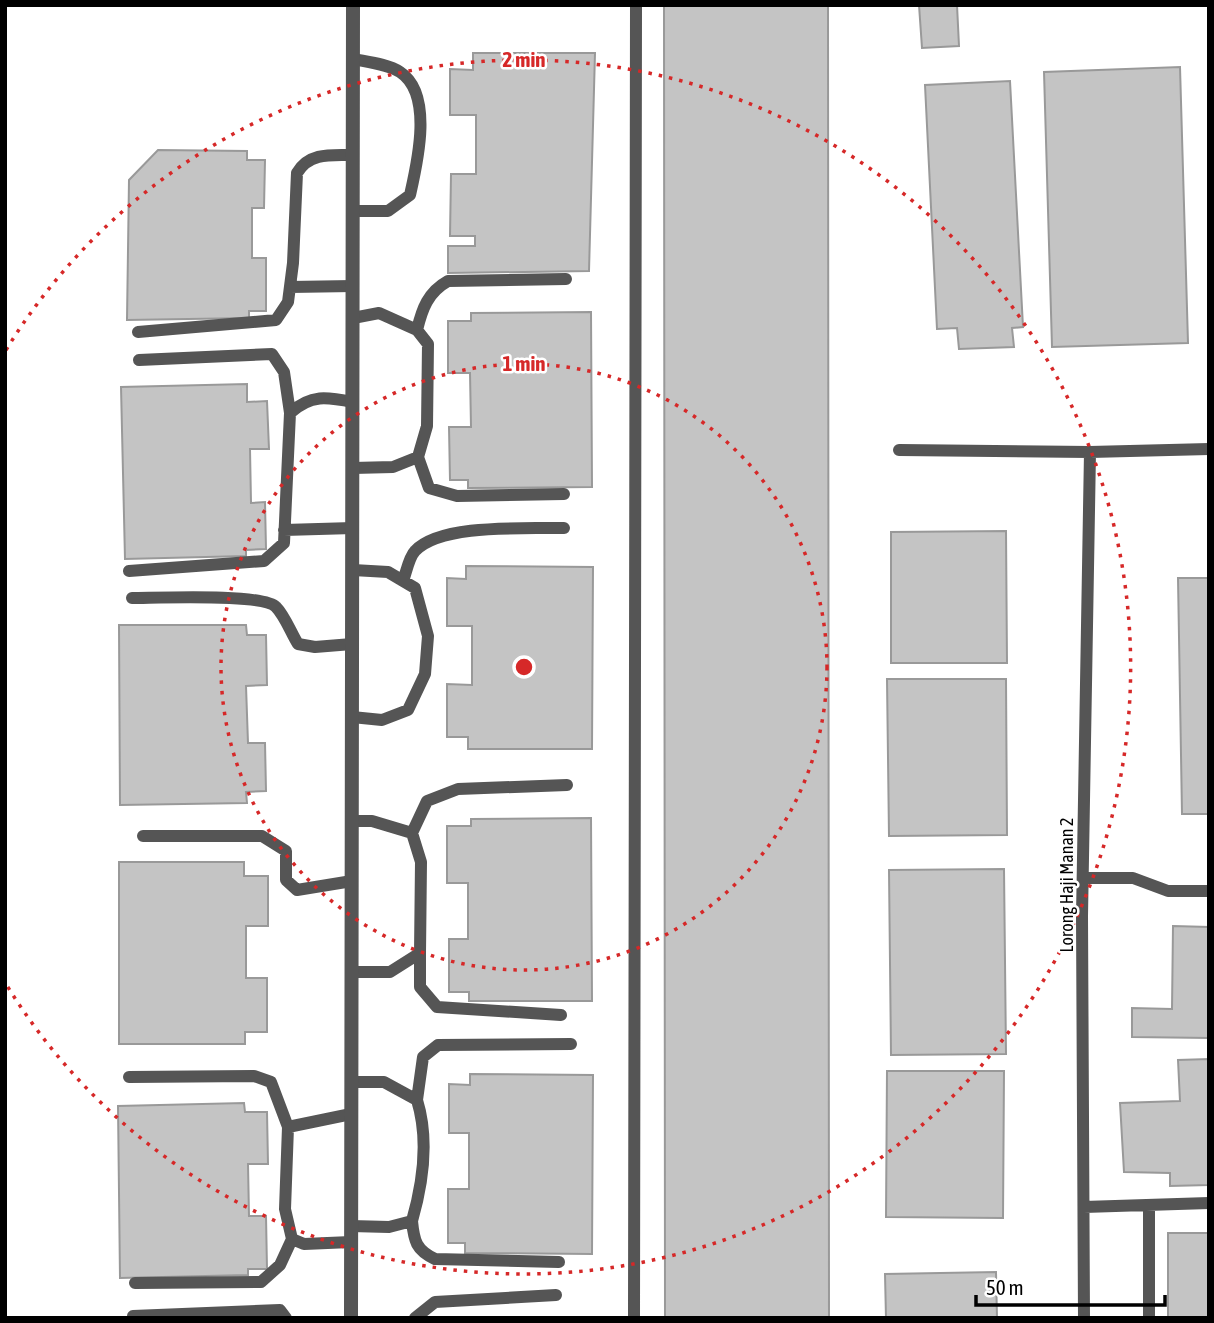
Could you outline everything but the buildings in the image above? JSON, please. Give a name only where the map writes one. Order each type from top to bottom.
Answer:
[{"type":"street","points":[[351,1318],[354,5]]},
{"type":"lane","points":[[634,1318],[636,5]]},
{"type":"lane","points":[[353,211],[388,211],[411,195],[420,152],[421,119],[413,88],[401,72],[354,59]]},
{"type":"lane","points":[[138,332],[276,320],[288,302],[297,173],[302,165],[316,156],[354,155]]},
{"type":"lane","points":[[417,330],[424,305],[440,286],[448,281],[566,279]]},
{"type":"lane","points":[[290,287],[353,286]]},
{"type":"lane","points":[[353,318],[379,313],[417,330],[428,344],[427,426],[418,457],[429,488],[457,496],[564,494]]},
{"type":"lane","points":[[130,571],[264,561],[284,543],[290,412],[284,373],[272,354],[139,360]]},
{"type":"lane","points":[[290,412],[303,401],[328,397],[353,402]]},
{"type":"lane","points":[[900,450],[1090,452],[1209,449]]},
{"type":"lane","name":"Lorong Haji Manan 2","points":[[1084,1318],[1083,878],[1090,452]]},
{"type":"lane","points":[[353,468],[393,467],[418,457]]},
{"type":"lane","points":[[284,530],[353,528]]},
{"type":"lane","points":[[403,581],[414,551],[438,537],[480,529],[564,528]]},
{"type":"lane","points":[[352,717],[382,720],[408,710],[425,674],[428,636],[415,588],[388,572],[353,570]]},
{"type":"lane","points":[[132,598],[268,601],[277,608],[299,644],[315,647],[352,644]]},
{"type":"lane","points":[[561,1015],[437,1007],[420,987],[421,862],[412,833],[427,801],[458,789],[567,785]]},
{"type":"lane","points":[[352,821],[372,821],[412,833]]},
{"type":"lane","points":[[143,836],[262,836],[286,851],[286,880],[297,890],[352,881]]},
{"type":"lane","points":[[1083,878],[1133,878],[1168,891],[1209,891]]},
{"type":"lane","points":[[352,972],[390,972],[420,953]]},
{"type":"lane","points":[[559,1262],[435,1259],[424,1254],[414,1239],[412,1221],[421,1191],[423,1151],[417,1100],[423,1057],[438,1045],[571,1044]]},
{"type":"lane","points":[[130,1077],[254,1076],[271,1082],[288,1127],[285,1209],[292,1239],[281,1265],[261,1282],[135,1283]]},
{"type":"lane","points":[[351,1082],[384,1082],[417,1100]]},
{"type":"lane","points":[[288,1127],[351,1114]]},
{"type":"lane","points":[[1084,1207],[1209,1203]]},
{"type":"lane","points":[[1149,1205],[1149,1318]]},
{"type":"lane","points":[[351,1226],[389,1227],[412,1221]]},
{"type":"lane","points":[[292,1239],[304,1244],[351,1242]]},
{"type":"lane","points":[[415,1318],[435,1302],[556,1295]]},
{"type":"lane","points":[[133,1316],[281,1310],[286,1318]]}]
